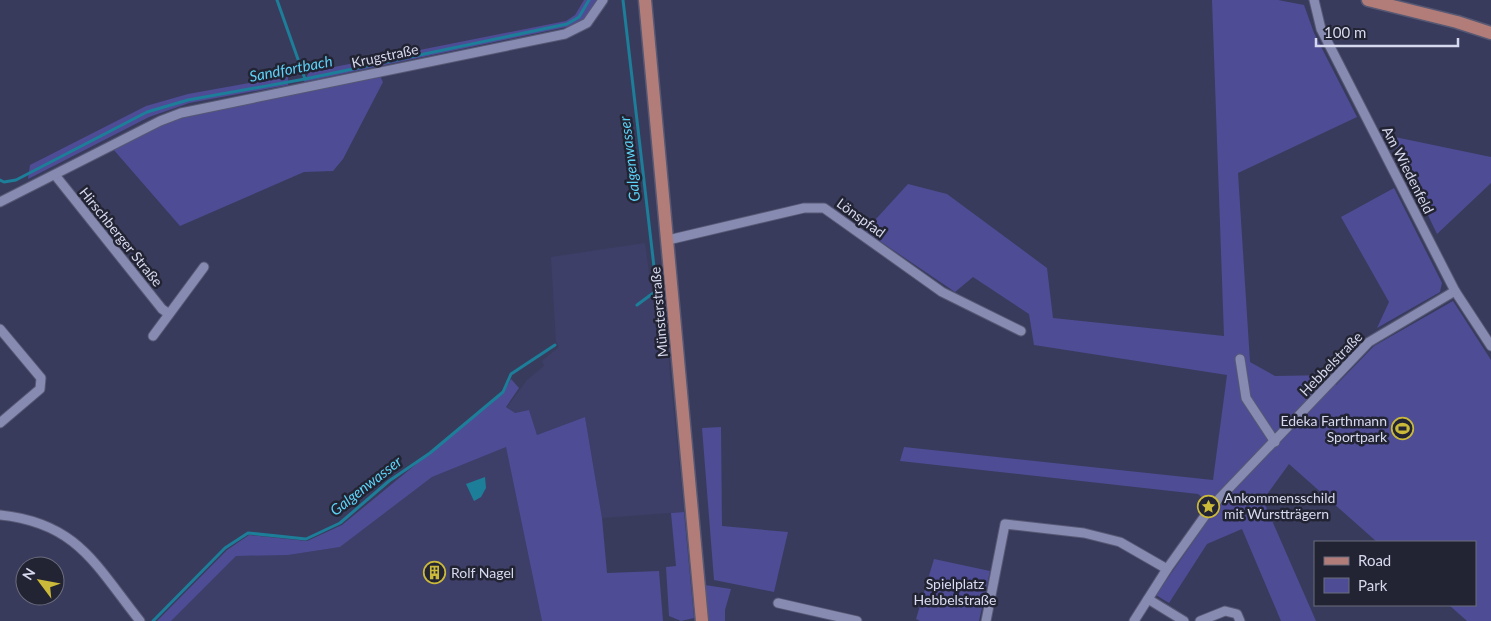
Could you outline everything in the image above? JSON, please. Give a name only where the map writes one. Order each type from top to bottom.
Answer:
[{"type":"main road","name":"Münsterstraße","points":[[646,0],[702,621]]},
{"type":"main road","points":[[1368,0],[1457,22],[1491,33]]},
{"type":"street","name":"Krugstraße","points":[[0,202],[160,121],[181,113],[574,31],[587,23],[603,0]]},
{"type":"street","name":"Am Wiedenfeld","points":[[1314,0],[1321,29],[1455,290],[1491,346]]},
{"type":"street","name":"Hirschberger Straße","points":[[55,175],[138,280],[169,314]]},
{"type":"street","name":"Lönspfad","points":[[668,240],[804,208],[824,208],[942,292],[1021,331]]},
{"type":"street","points":[[153,336],[204,267]]},
{"type":"street","name":"Hebbelstraße","points":[[1134,621],[1167,569],[1212,506],[1369,342],[1455,290]]},
{"type":"street","points":[[0,329],[41,378],[40,389],[0,423]]},
{"type":"street","points":[[1240,359],[1246,398],[1275,442]]},
{"type":"street","points":[[0,515],[33,520],[69,537],[88,554],[140,621]]},
{"type":"street","points":[[986,621],[1005,524],[1084,533],[1120,542],[1167,569]]},
{"type":"street","points":[[1148,599],[1184,621]]},
{"type":"street","points":[[778,603],[857,621]]},
{"type":"street","points":[[1200,621],[1225,611],[1238,614],[1240,621]]},
{"type":"shaded area","points":[[645,243],[651,288],[665,324],[684,512],[602,518],[585,417],[537,435],[529,410],[515,413],[507,407],[527,380],[544,366],[542,361],[559,347],[556,342],[551,257]]},
{"type":"shaded area","points":[[506,447],[542,621],[171,621],[236,556],[288,555],[340,547],[432,477]]},
{"type":"shaded area","points":[[485,477],[486,488],[481,497],[474,501],[466,484]]},
{"type":"green space","points":[[584,0],[598,0],[586,18],[576,25],[304,82],[309,72],[566,21],[575,15]]},
{"type":"green space","points":[[1212,0],[1278,0],[1304,5],[1314,33],[1357,117],[1238,173],[1250,362],[1275,376],[1331,375],[1336,385],[1374,346],[1453,301],[1491,360],[1491,621],[1467,621],[1450,606],[1476,606],[1476,541],[1376,541],[1289,464],[1263,500],[1316,621],[1281,621],[1242,529],[1207,544],[1169,603],[1156,595],[1216,509],[1198,494],[900,461],[904,447],[1213,480],[1227,375],[1034,345],[1029,314],[973,277],[955,292],[865,231],[908,184],[947,194],[1047,268],[1053,318],[1224,336]]},
{"type":"green space","points":[[288,76],[288,85],[189,103],[149,117],[28,179],[30,165],[146,106],[188,94]]},
{"type":"green space","points":[[380,76],[383,82],[343,159],[333,171],[304,172],[180,226],[113,149],[162,125],[184,117]]},
{"type":"green space","points":[[1390,136],[1491,157],[1491,183],[1437,234]]},
{"type":"green space","points":[[1394,188],[1442,283],[1440,292],[1377,328],[1389,302],[1341,217]]},
{"type":"green space","points":[[511,379],[519,388],[506,407],[515,413],[529,410],[537,435],[585,417],[602,518],[607,573],[659,571],[663,621],[542,621],[506,447],[432,477],[340,547],[288,555],[236,556],[171,621],[157,621],[227,550],[249,535],[307,541],[342,525],[504,392]]},
{"type":"green space","points":[[721,427],[722,526],[788,532],[774,592],[714,580],[702,428]]},
{"type":"green space","points":[[684,512],[694,618],[681,621],[669,616],[666,567],[676,566],[671,513]]},
{"type":"green space","name":"Spielplatz Hebbelstraße","points":[[934,559],[990,571],[979,621],[920,621],[916,619]]},
{"type":"green space","points":[[705,585],[731,589],[725,610],[725,621],[708,621]]},
{"type":"waterway","points":[[277,0],[305,79]]},
{"type":"waterway","name":"Sandfortbach","points":[[0,180],[4,182],[16,180],[147,112],[188,100],[305,79],[567,24],[579,17],[589,0]]},
{"type":"waterway","name":"Galgenwasser","points":[[623,0],[656,284],[656,291],[637,305]]},
{"type":"waterway","name":"Galgenwasser","points":[[153,621],[225,548],[248,533],[306,539],[340,523],[389,481],[430,453],[503,392],[511,374],[555,345]]},
{"type":"place","name":"Edeka Farthmann Sportpark","points":[[1403,429]]},
{"type":"place","name":"Ankommensschild mit Wurstträgern","points":[[1208,506]]},
{"type":"place","name":"Rolf Nagel","points":[[435,573]]}]
